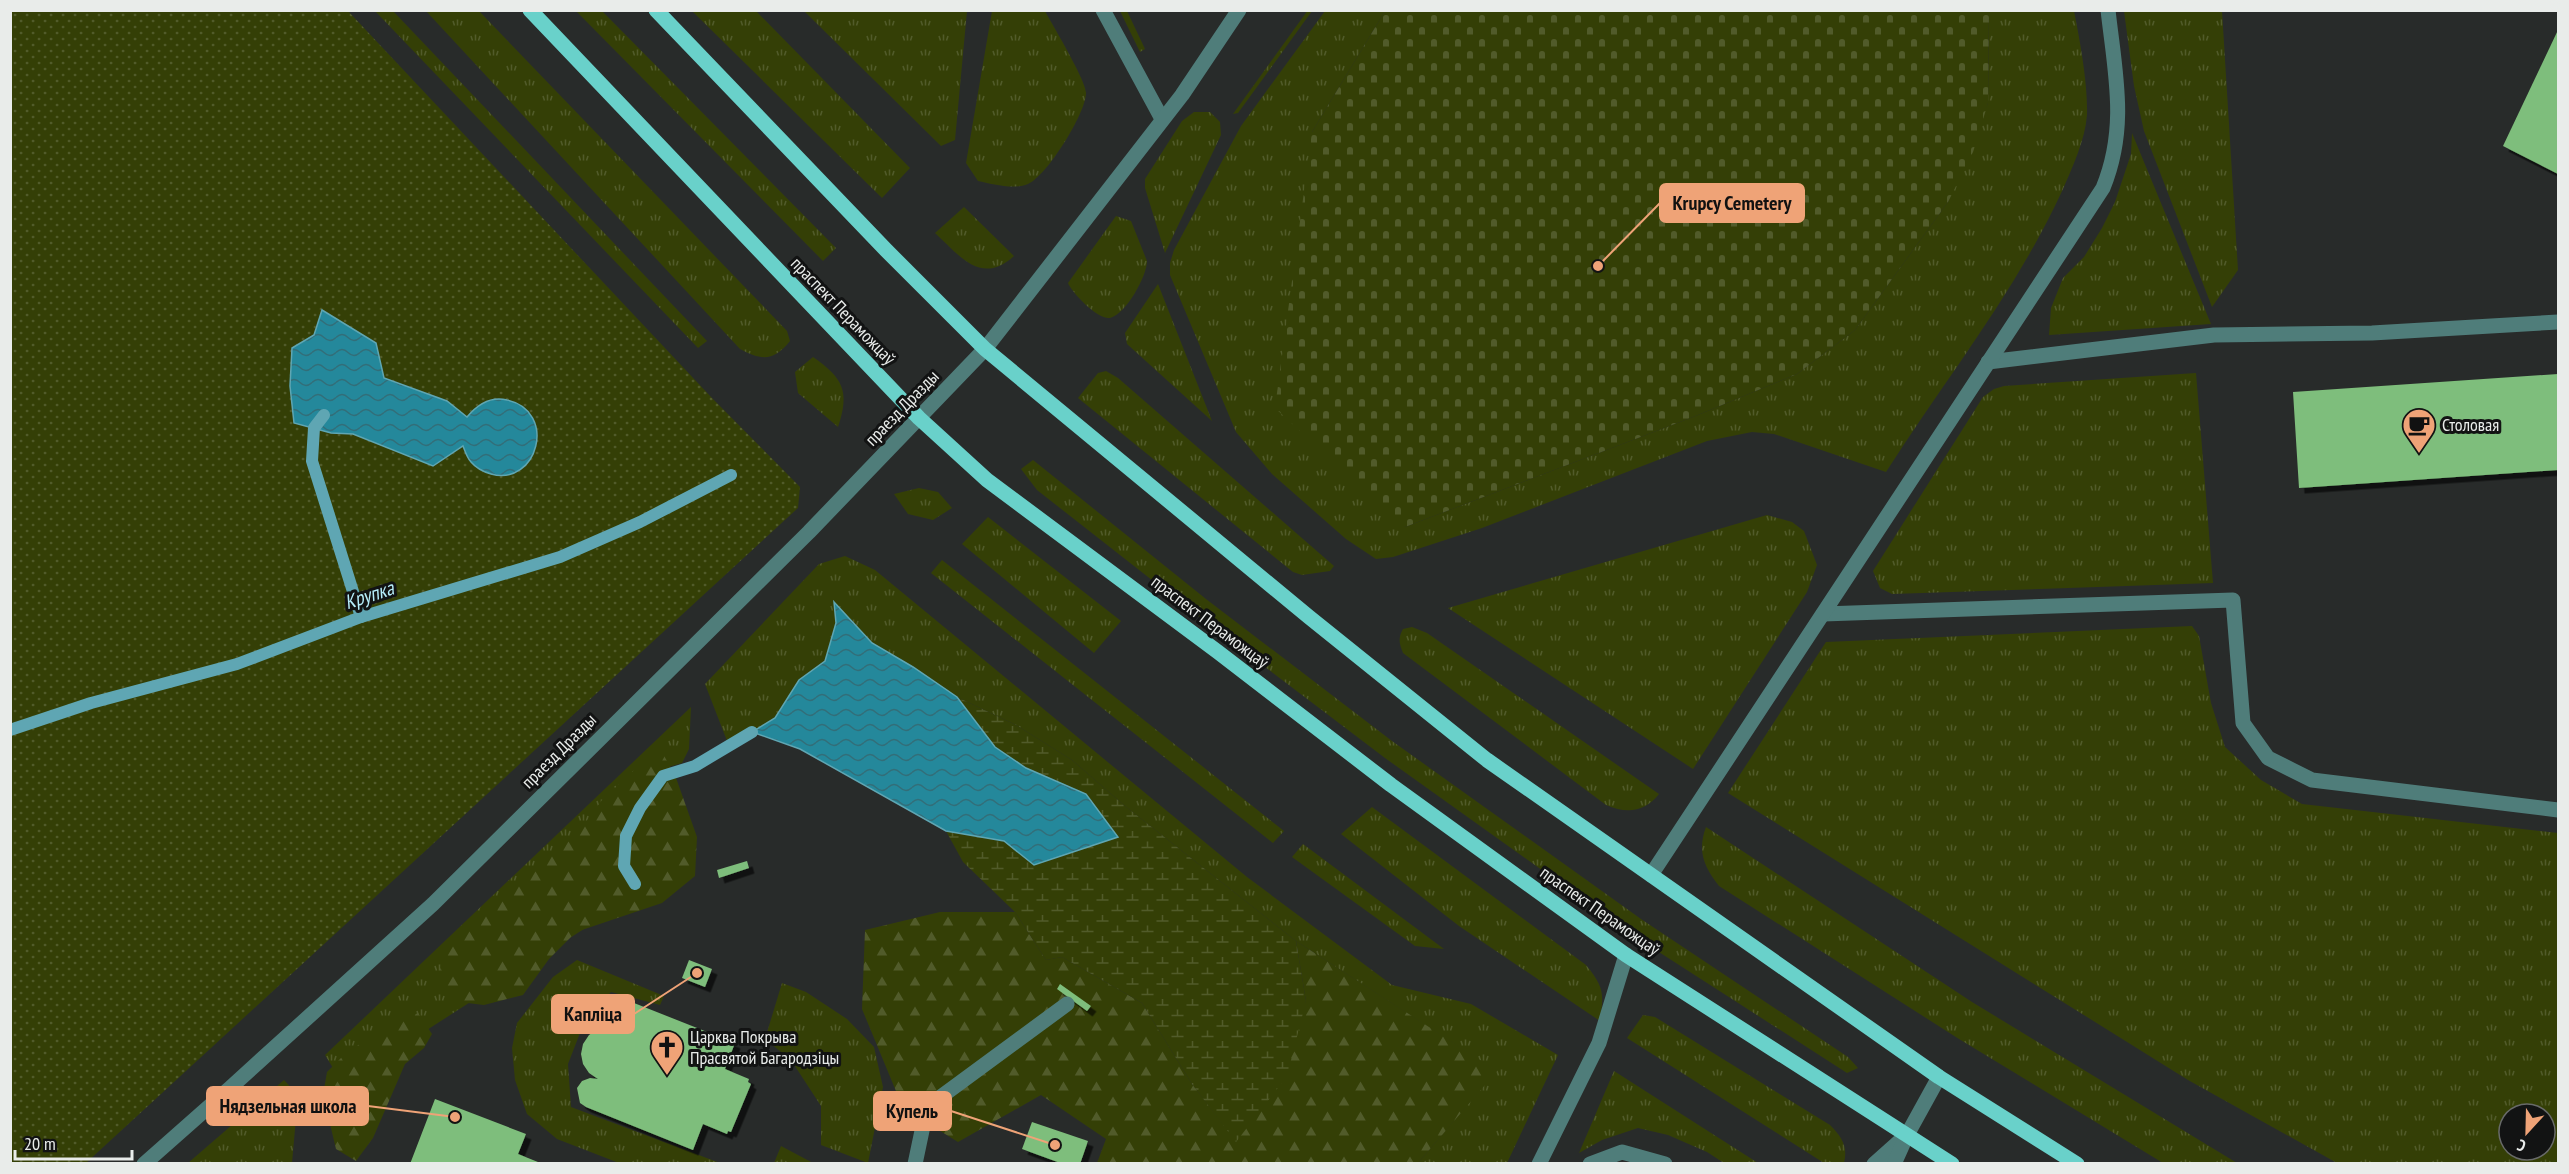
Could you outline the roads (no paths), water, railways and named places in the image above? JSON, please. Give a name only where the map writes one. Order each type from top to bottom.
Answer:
[{"type":"main road","name":"праспект Пераможцаў","points":[[530,10],[919,418],[987,480],[1391,785],[1626,955],[1952,1164]]},
{"type":"main road","points":[[656,10],[886,250],[985,349],[1309,617],[1487,760],[1939,1077],[2078,1164]]},
{"type":"street","points":[[1103,10],[1162,119]]},
{"type":"street","name":"праезд Дразды","points":[[144,1164],[433,904],[809,532],[985,349],[1162,119],[1239,10]]},
{"type":"street","points":[[1651,875],[2103,188],[2113,164],[2118,125],[2108,10]]},
{"type":"street","points":[[1988,362],[2214,335],[2372,333],[2559,322]]},
{"type":"street","points":[[1822,614],[2234,600],[2243,723],[2268,758],[2312,780],[2559,810]]},
{"type":"street","points":[[1539,1164],[1599,1043],[1626,955]]},
{"type":"street","points":[[915,1164],[927,1107],[1067,1004]]},
{"type":"street","points":[[1894,1164],[1906,1135],[1939,1077]]},
{"type":"street","points":[[1874,1164],[1906,1135]]},
{"type":"street","points":[[1590,1164],[1622,1152],[1665,1164]]},
{"type":"water","points":[[322,310],[376,343],[384,378],[447,401],[467,417],[480,405],[495,399],[507,400],[523,407],[533,418],[537,432],[536,446],[530,459],[520,469],[507,475],[491,474],[480,470],[468,459],[463,446],[433,466],[353,434],[331,433],[294,423],[290,386],[292,348],[314,335]]},
{"type":"water","points":[[834,602],[872,643],[957,697],[995,747],[1026,768],[1086,794],[1118,837],[1034,865],[1004,841],[946,831],[800,749],[752,732],[775,718],[799,680],[825,661],[836,623]]},
{"type":"waterway","points":[[324,415],[314,428],[312,461],[361,617]]},
{"type":"waterway","name":"Крупка","points":[[10,730],[91,703],[237,664],[361,617],[560,557],[640,522],[731,475]]},
{"type":"waterway","points":[[635,884],[624,866],[626,836],[640,808],[663,776],[695,766],[752,732]]},
{"type":"place","name":"Krupcy Cemetery","points":[[1598,266]]},
{"type":"place","name":"Столовая","points":[[2419,454]]},
{"type":"place","name":"Капліца","points":[[697,973]]},
{"type":"place","name":"Царква Покрыва Прасвятой Багародзіцы","points":[[667,1076]]},
{"type":"place","name":"Нядзельная школа","points":[[455,1117]]},
{"type":"place","name":"Купель","points":[[1055,1145]]}]
